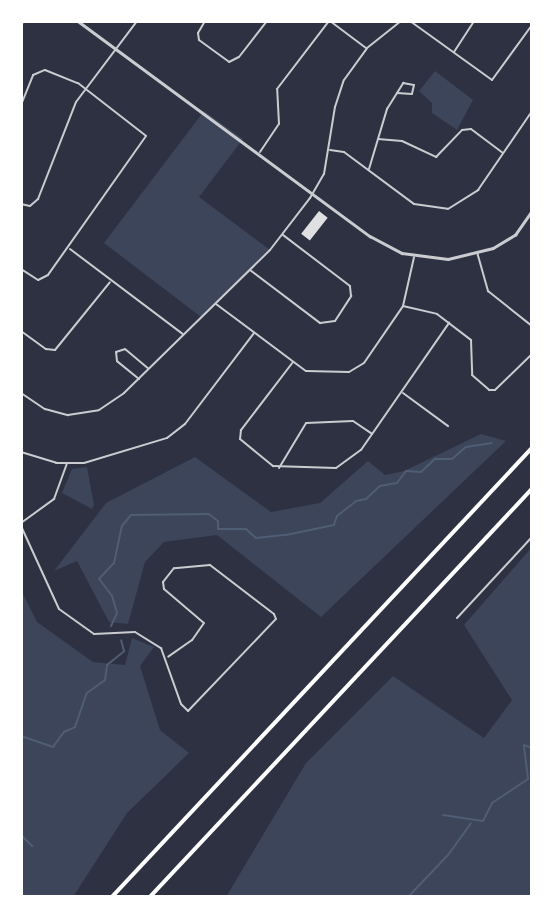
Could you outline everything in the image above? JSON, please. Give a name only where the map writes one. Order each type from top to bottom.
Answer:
[{"type":"highway","points":[[112,897],[532,449]]},
{"type":"highway","points":[[150,897],[532,489]]},
{"type":"street","points":[[78,21],[117,45],[378,241],[414,257],[448,259],[477,252],[511,238],[532,211]]},
{"type":"street","points":[[21,204],[30,206],[38,199],[85,88],[137,21]]},
{"type":"street","points":[[205,21],[198,33],[200,40],[229,62],[239,57],[267,21]]},
{"type":"street","points":[[260,152],[279,124],[275,99],[280,84],[329,21],[367,48]]},
{"type":"street","points":[[21,393],[53,412],[80,415],[111,404],[139,379],[283,234],[324,174],[340,89],[367,48],[401,21]]},
{"type":"street","points":[[410,21],[492,80],[532,25]]},
{"type":"street","points":[[453,52],[474,21]]},
{"type":"street","points":[[21,105],[38,70],[85,88],[146,136],[69,248],[43,279],[36,280],[21,269]]},
{"type":"street","points":[[368,170],[397,93],[405,82],[414,85],[412,94],[397,93]]},
{"type":"street","points":[[328,150],[344,152],[414,204],[448,209],[478,190],[532,111]]},
{"type":"street","points":[[378,139],[402,141],[436,157],[462,130],[471,129],[504,153]]},
{"type":"street","points":[[249,270],[320,323],[335,321],[351,296],[350,285],[283,234]]},
{"type":"street","points":[[69,248],[183,335]]},
{"type":"street","points":[[477,252],[488,291],[532,326]]},
{"type":"street","points":[[215,303],[293,362],[314,373],[354,371],[403,306],[414,257]]},
{"type":"street","points":[[21,331],[46,349],[55,350],[112,281]]},
{"type":"street","points":[[403,306],[434,313],[471,340],[472,375],[489,390],[495,390],[532,354]]},
{"type":"street","points":[[293,362],[239,436],[244,445],[279,468],[336,468],[353,458],[372,435],[449,323]]},
{"type":"street","points":[[21,454],[67,464],[109,459],[177,432],[254,333]]},
{"type":"street","points":[[139,379],[116,359],[118,349],[125,349],[149,368]]},
{"type":"street","points":[[402,392],[448,426]]},
{"type":"street","points":[[279,468],[306,423],[353,421],[372,435]]},
{"type":"street","points":[[67,464],[54,499],[21,524],[59,609],[94,634],[135,632],[148,638],[168,657],[181,704],[188,711],[276,620],[274,614],[210,565],[174,568],[163,582],[164,589],[204,623],[192,640],[168,657]]},
{"type":"street","points":[[457,618],[532,537]]},
{"type":"shaded area","points":[[435,71],[473,100],[457,130],[432,113],[432,103],[419,91]]},
{"type":"shaded area","points":[[204,111],[243,139],[199,197],[270,250],[201,317],[104,243]]},
{"type":"shaded area","points":[[481,434],[506,441],[321,617],[217,535],[164,542],[145,562],[128,624],[109,622],[77,561],[54,571],[106,503],[195,457],[271,512],[320,503],[368,461],[385,475],[404,471]]},
{"type":"shaded area","points":[[87,467],[94,505],[92,509],[62,493],[72,469]]},
{"type":"shaded area","points":[[532,547],[532,897],[226,897],[306,763],[393,676],[484,738],[512,700],[464,625]]},
{"type":"shaded area","points":[[21,590],[37,622],[93,662],[125,665],[132,638],[154,647],[140,666],[160,730],[189,753],[127,813],[73,897],[21,897]]},
{"type":"building","points":[[319,211],[328,218],[310,241],[301,234]]},
{"type":"waterway","points":[[111,626],[117,613],[112,596],[99,579],[114,563],[122,526],[131,515],[209,514],[218,521],[218,529],[246,529],[256,538],[286,535],[334,525],[337,516],[356,501],[366,499],[380,486],[397,483],[406,471],[421,472],[435,459],[452,459],[466,447],[492,443]]},
{"type":"waterway","points":[[21,736],[53,747],[64,732],[75,727],[87,693],[105,680],[107,665],[124,651],[121,640]]},
{"type":"waterway","points":[[443,815],[483,821],[492,803],[528,779],[524,745],[532,748]]},
{"type":"waterway","points":[[408,897],[448,855],[471,823]]},
{"type":"waterway","points":[[21,835],[32,846]]}]
